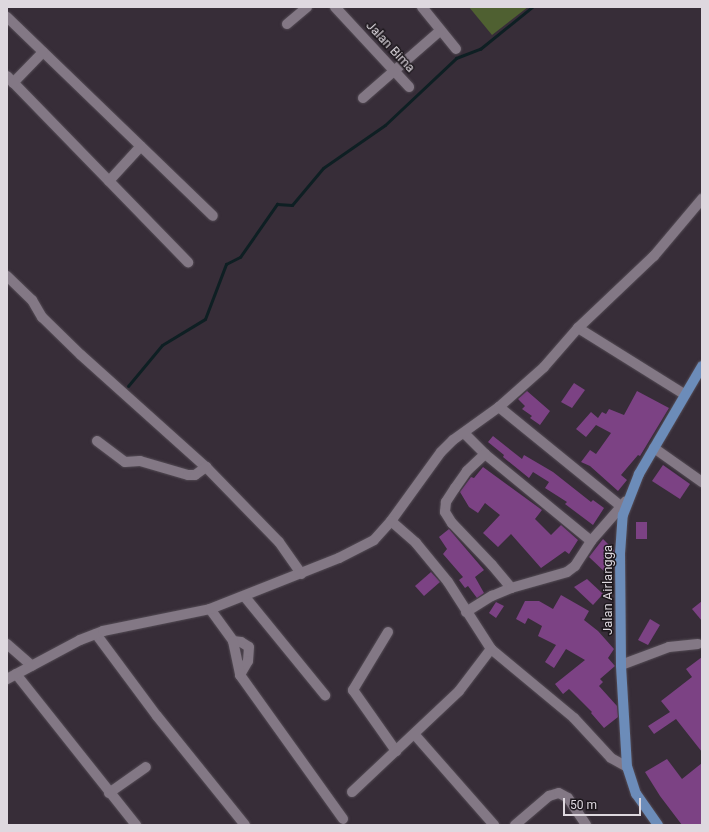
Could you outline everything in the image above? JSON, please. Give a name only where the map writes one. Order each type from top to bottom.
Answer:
[{"type":"main road","name":"Jalan Airlangga","points":[[658,825],[636,794],[627,767],[621,665],[620,554],[624,503],[684,394],[702,366]]},
{"type":"street","points":[[287,24],[307,7]]},
{"type":"street","name":"Jalan Bima","points":[[335,7],[409,87]]},
{"type":"street","points":[[422,7],[456,49]]},
{"type":"street","points":[[9,23],[43,52],[213,216]]},
{"type":"street","points":[[363,98],[393,69],[441,30]]},
{"type":"street","points":[[43,52],[10,79],[188,262]]},
{"type":"street","points":[[109,181],[141,146]]},
{"type":"street","points":[[136,825],[11,676],[80,640],[96,634],[210,609],[245,597],[301,574],[339,558],[374,540],[391,521],[441,452],[453,440],[465,434],[499,407],[544,367],[578,328],[654,256],[702,198]]},
{"type":"street","points":[[7,276],[32,300],[42,317],[81,355],[206,467],[278,542],[301,574]]},
{"type":"street","points":[[578,328],[684,394]]},
{"type":"street","points":[[466,612],[492,596],[511,588],[567,572],[575,566],[591,540],[624,503],[499,407]]},
{"type":"street","points":[[465,434],[485,454],[591,540]]},
{"type":"street","points":[[97,441],[125,462],[146,462],[188,476],[195,475],[206,467]]},
{"type":"street","points":[[654,448],[702,482]]},
{"type":"street","points":[[485,454],[466,471],[454,488],[446,502],[445,512],[452,523],[492,565],[511,588]]},
{"type":"street","points":[[391,521],[427,556],[448,582],[491,649],[574,718],[611,758],[627,767]]},
{"type":"street","points":[[245,597],[325,695]]},
{"type":"street","points":[[210,609],[233,641],[246,644],[250,651],[248,661],[240,675],[343,819]]},
{"type":"street","points":[[388,632],[353,690],[396,751]]},
{"type":"street","points":[[96,634],[156,716],[245,825]]},
{"type":"street","points":[[7,644],[32,666]]},
{"type":"street","points":[[621,665],[669,646],[698,644]]},
{"type":"street","points":[[352,792],[415,735],[459,691],[491,649]]},
{"type":"street","points":[[415,735],[494,825]]},
{"type":"street","points":[[109,793],[146,768]]},
{"type":"street","points":[[515,825],[549,796],[560,793],[568,798],[586,825]]},
{"type":"green space","points":[[469,7],[528,7],[492,35]]},
{"type":"building","points":[[574,383],[585,390],[572,408],[561,402]]},
{"type":"building","points":[[527,391],[550,411],[540,425],[530,418],[532,416],[522,409],[525,406],[518,399]]},
{"type":"building","points":[[637,391],[669,408],[640,456],[638,455],[621,475],[627,480],[618,491],[590,466],[581,462],[590,450],[596,454],[611,433],[596,425],[586,437],[576,429],[591,412],[598,418],[602,412],[606,414],[609,409],[624,415]]},
{"type":"building","points":[[493,436],[522,459],[524,455],[553,472],[591,502],[593,500],[604,508],[593,525],[565,504],[567,502],[545,488],[549,482],[533,472],[529,478],[503,457],[504,455],[488,442]]},
{"type":"building","points":[[663,465],[690,484],[680,499],[652,481]]},
{"type":"building","points":[[483,467],[542,510],[535,519],[551,535],[561,525],[578,540],[569,554],[565,551],[541,568],[511,534],[498,547],[483,533],[500,515],[485,503],[478,513],[469,507],[460,492],[471,477],[474,478]]},
{"type":"building","points":[[636,522],[647,522],[647,539],[636,539]]},
{"type":"building","points":[[449,529],[484,570],[475,577],[484,593],[477,598],[468,586],[465,588],[459,580],[463,577],[443,554],[447,549],[439,537]]},
{"type":"building","points":[[603,539],[614,550],[614,567],[607,574],[589,557]]},
{"type":"building","points":[[431,572],[440,582],[424,596],[415,586]]},
{"type":"building","points":[[587,579],[603,594],[593,605],[574,587]]},
{"type":"building","points":[[561,595],[589,611],[584,620],[598,631],[614,649],[608,658],[615,666],[600,679],[603,682],[599,686],[617,706],[618,717],[604,728],[591,713],[592,712],[569,689],[563,694],[555,684],[585,660],[566,649],[554,668],[545,662],[556,645],[538,636],[542,626],[528,618],[525,624],[516,619],[525,601],[539,601],[553,609]]},
{"type":"building","points":[[702,601],[702,621],[692,609]]},
{"type":"building","points":[[496,602],[504,606],[496,618],[489,613]]},
{"type":"building","points":[[650,619],[660,625],[648,645],[638,640]]},
{"type":"building","points":[[702,657],[702,752],[676,719],[654,734],[648,726],[670,712],[661,701],[692,677],[686,669]]},
{"type":"building","points":[[667,759],[682,779],[702,763],[702,825],[682,825],[660,796],[645,772]]},
{"type":"waterway","points":[[128,386],[162,345],[205,319],[226,264],[240,257],[277,204],[292,205],[323,168],[385,125],[456,58],[480,49],[532,7]]}]
